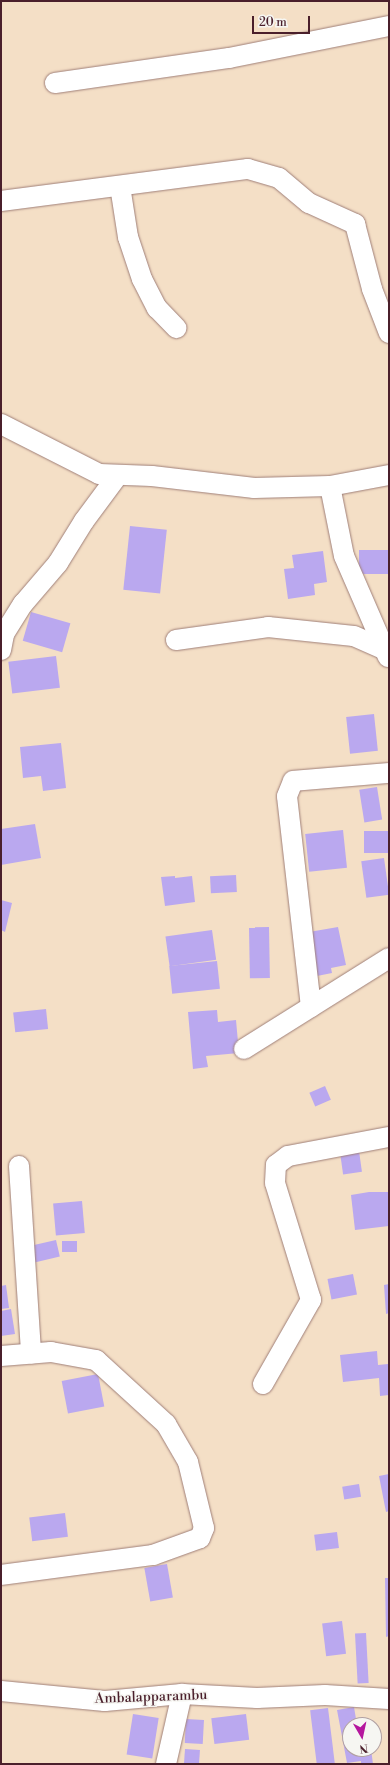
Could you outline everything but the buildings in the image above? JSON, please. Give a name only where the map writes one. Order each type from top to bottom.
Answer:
[{"type":"street","points":[[56,83],[229,58],[389,26]]},
{"type":"street","points":[[1,201],[248,169],[279,178],[309,203],[355,224],[372,289],[389,333]]},
{"type":"street","points":[[120,186],[128,237],[142,279],[157,308],[176,328]]},
{"type":"street","points":[[1,424],[99,474],[254,488],[330,486],[389,475]]},
{"type":"street","points":[[1,650],[4,634],[23,604],[58,563],[118,475]]},
{"type":"street","points":[[330,486],[344,556],[388,656]]},
{"type":"street","points":[[176,640],[268,627],[354,636],[388,656]]},
{"type":"street","points":[[311,1007],[287,796],[293,781],[389,773]]},
{"type":"street","points":[[244,1049],[389,958]]},
{"type":"street","points":[[263,1384],[311,1300],[275,1183],[276,1164],[288,1156],[389,1137]]},
{"type":"street","points":[[19,1166],[31,1354]]},
{"type":"street","points":[[1,1356],[51,1352],[96,1360],[166,1424],[188,1462],[204,1528],[200,1538],[153,1555],[1,1575]]},
{"type":"street","name":"Ambalapparambu","points":[[1,1691],[105,1701],[182,1694],[257,1698],[325,1695],[389,1699]]},
{"type":"street","points":[[166,1764],[182,1694]]}]
